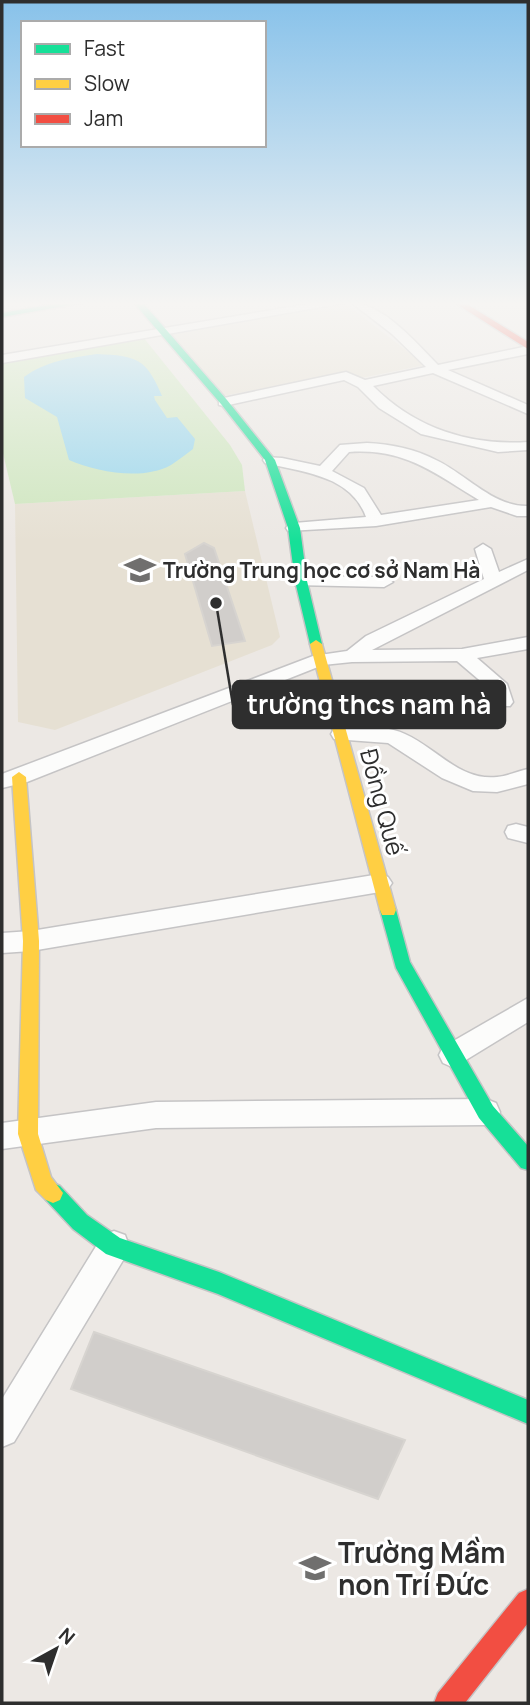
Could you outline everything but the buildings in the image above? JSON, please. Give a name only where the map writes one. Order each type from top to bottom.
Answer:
[{"type":"street","name":"Đồng Quế","points":[[207,383],[270,460],[294,528],[301,581],[320,660],[402,963],[486,1112],[528,1161]]},
{"type":"street","points":[[224,402],[315,383]]},
{"type":"street","points":[[360,383],[384,405],[426,431],[498,448],[528,446]]},
{"type":"street","points":[[363,384],[370,383]]},
{"type":"street","points":[[465,383],[528,410]]},
{"type":"street","points":[[323,472],[345,449],[383,448],[428,461],[506,509],[528,511]]},
{"type":"street","points":[[270,460],[300,465],[335,476],[366,499],[376,521]]},
{"type":"street","points":[[294,528],[443,513],[494,502]]},
{"type":"street","points":[[484,550],[493,580]]},
{"type":"street","points":[[352,656],[373,640],[528,564]]},
{"type":"street","points":[[301,581],[384,582]]},
{"type":"street","points":[[528,643],[462,655],[352,656],[320,660],[10,779],[31,940],[15,1135],[43,1183],[80,1222],[114,1246],[219,1283],[528,1412]]},
{"type":"street","points":[[462,655],[500,688],[503,702]]},
{"type":"street","points":[[341,734],[385,735],[401,741],[464,780],[480,786],[496,786],[528,776]]},
{"type":"street","points":[[2,943],[380,883]]},
{"type":"street","points":[[452,1055],[528,1009]]},
{"type":"street","points":[[15,1135],[156,1115],[486,1112]]},
{"type":"street","points":[[2,1430],[114,1246]]},
{"type":"street","points":[[448,1703],[528,1602]]},
{"type":"shaded area","points":[[204,383],[295,383],[217,397]]},
{"type":"shaded area","name":"Trường Trung học cơ sở Nam Hà","points":[[245,491],[280,637],[272,645],[55,730],[18,722],[15,504]]},
{"type":"green space","points":[[2,383],[180,383],[230,445],[242,465],[245,491],[15,504],[2,449]]},
{"type":"water","points":[[24,383],[156,383],[162,396],[154,396],[155,400],[167,418],[177,417],[195,439],[193,449],[171,465],[147,473],[120,473],[93,468],[69,460],[57,417],[25,398]]},
{"type":"traffic: fast","points":[[207,383],[270,460],[294,528],[301,581],[316,644]]},
{"type":"traffic: fast","points":[[388,910],[402,963],[486,1112],[528,1161]]},
{"type":"traffic: fast","points":[[53,1193],[80,1222],[114,1246],[219,1283],[528,1412]]},
{"type":"traffic: slow","points":[[316,644],[388,910]]},
{"type":"traffic: slow","points":[[19,777],[31,941],[28,1134],[43,1183],[53,1193]]},
{"type":"traffic: jam","points":[[448,1703],[528,1602]]},
{"type":"place","name":"Trường Trung học cơ sở Nam Hà","points":[[140,570]]},
{"type":"place","name":"trường thcs nam hà","points":[[216,603]]},
{"type":"place","name":"Trường Mầm non Trí Đức","points":[[315,1568]]}]
